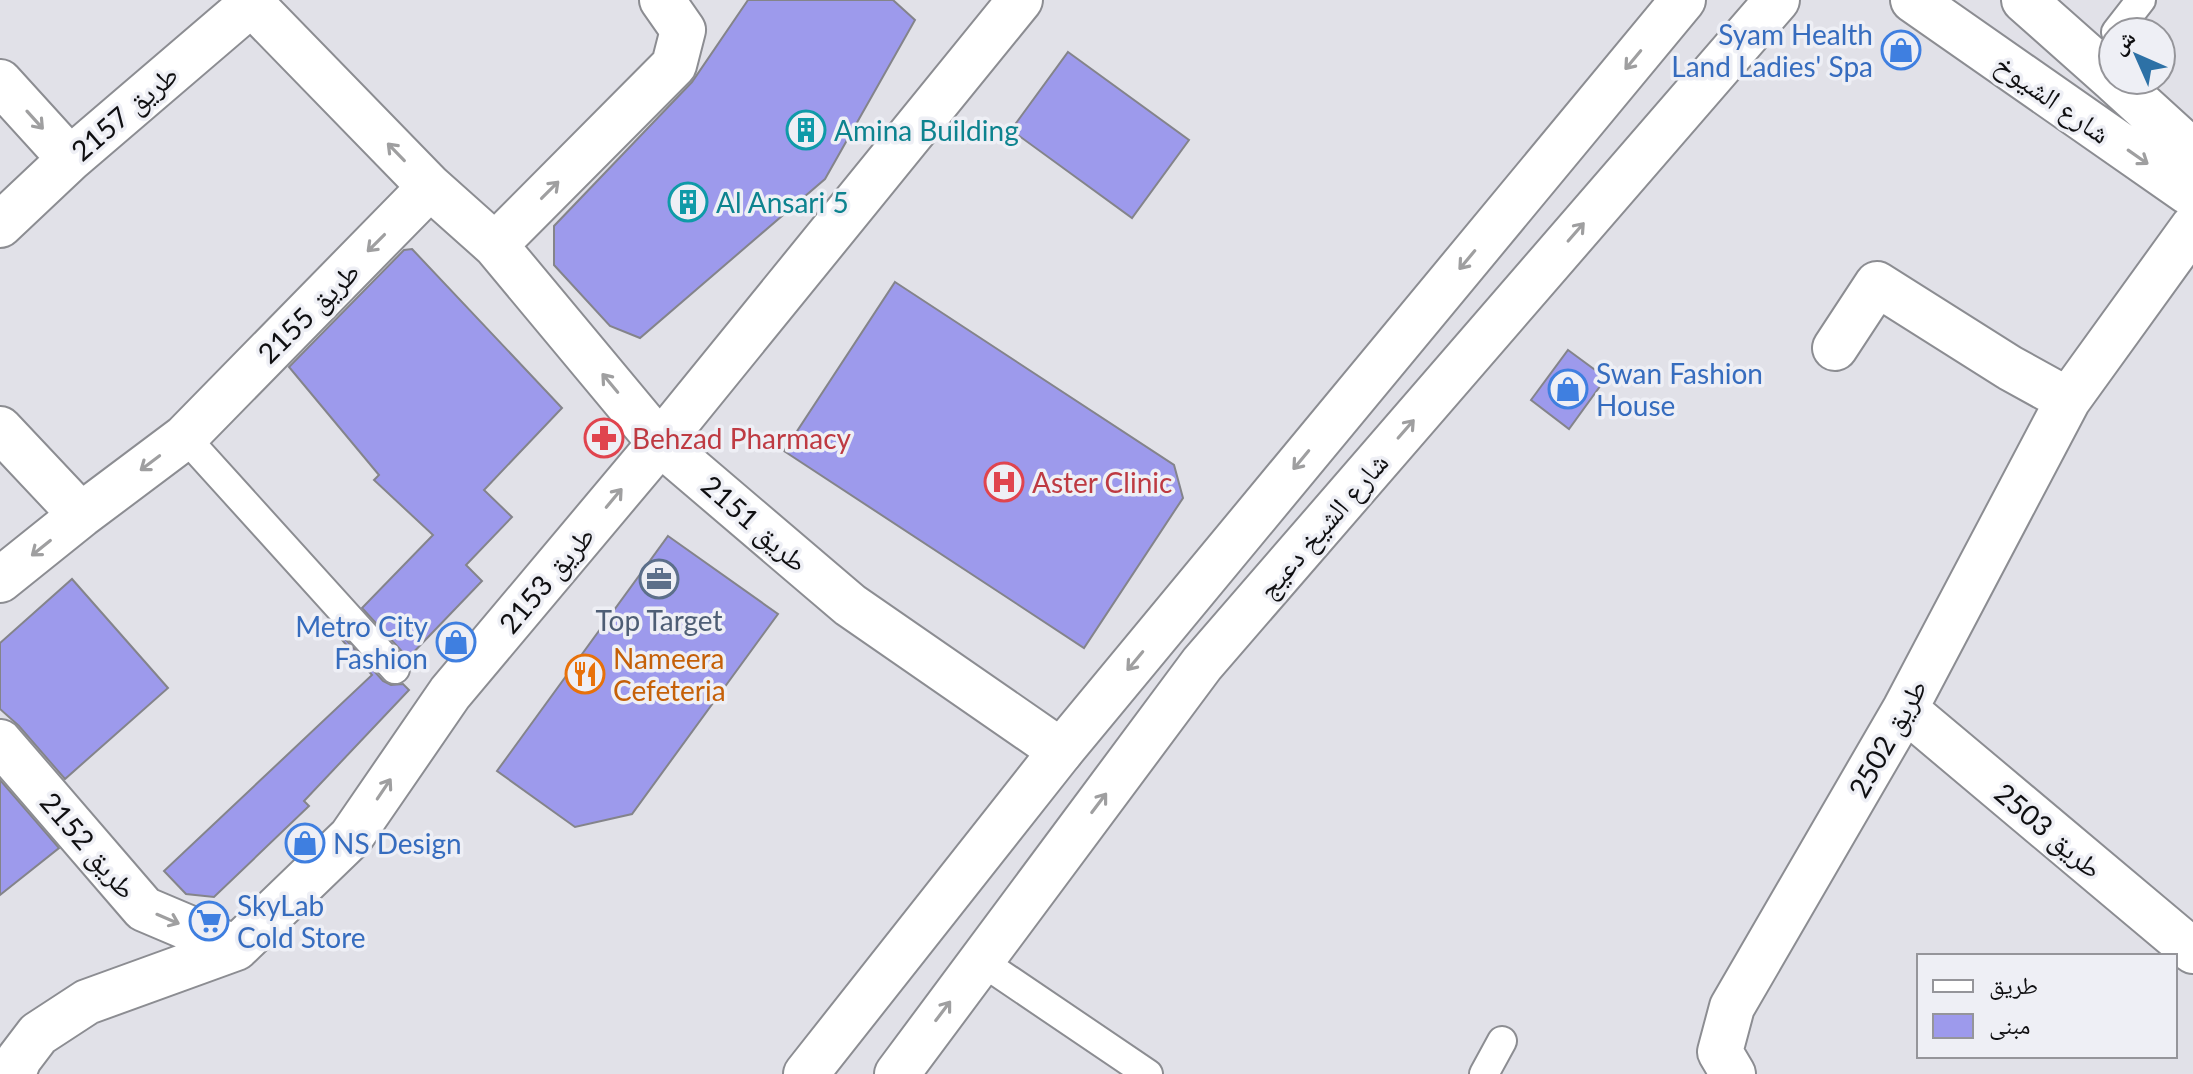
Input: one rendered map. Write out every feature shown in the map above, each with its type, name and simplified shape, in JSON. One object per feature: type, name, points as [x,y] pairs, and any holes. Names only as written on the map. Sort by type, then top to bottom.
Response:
[{"type":"street","points":[[495,245],[674,65],[683,30],[662,0]]},
{"type":"street","name":"طريق 2153","points":[[13,1074],[19,1059],[38,1034],[87,1002],[236,948],[351,837],[450,693],[660,443],[1020,0]]},
{"type":"street","name":"شارع الشيخ دعيج","points":[[806,1074],[1061,751],[1683,0]]},
{"type":"street","name":"شارع الشيخ دعيج","points":[[897,1074],[1202,664],[1777,0]]},
{"type":"street","name":"شارع الشيوخ","points":[[1913,0],[2193,193]]},
{"type":"street","name":"شارع الشيوخ","points":[[2024,0],[2097,49]]},
{"type":"street","name":"طريق 2151","points":[[250,2],[430,187],[495,245],[660,443],[850,605],[1061,751]]},
{"type":"street","name":"طريق 2157","points":[[0,225],[70,159],[250,2]]},
{"type":"street","points":[[0,82],[70,159]]},
{"type":"street","name":"شارع الشيوخ","points":[[2144,96],[2193,152]]},
{"type":"street","name":"طريق 2155","points":[[0,580],[185,437],[430,187]]},
{"type":"street","name":"طريق 2502","points":[[1733,1074],[1720,1052],[1732,1007],[1905,709],[2068,400],[2193,227]]},
{"type":"street","points":[[1835,348],[1877,284],[2010,368],[2068,400]]},
{"type":"street","points":[[0,429],[81,515]]},
{"type":"street","name":"طريق 2503","points":[[1905,709],[2193,951]]},
{"type":"street","name":"طريق 2152","points":[[0,742],[144,909],[236,948]]},
{"type":"lane","points":[[185,437],[395,669]]},
{"type":"lane","points":[[981,961],[1148,1074]]},
{"type":"lane","points":[[1484,1074],[1502,1041]]},
{"type":"building","name":"Al Ansari 5","points":[[748,0],[893,0],[915,20],[825,179],[640,338],[610,326],[554,265],[554,226],[692,82]]},
{"type":"building","points":[[1068,52],[1189,140],[1132,218],[1011,130]]},
{"type":"building","points":[[412,249],[562,408],[484,490],[512,517],[466,565],[482,581],[408,658],[362,608],[433,535],[374,480],[379,475],[289,367],[404,250]]},
{"type":"building","name":"Aster Clinic","points":[[895,282],[1174,465],[1183,498],[1084,648],[784,451]]},
{"type":"building","name":"Swan Fashion House","points":[[1568,350],[1606,378],[1569,429],[1531,400]]},
{"type":"building","points":[[668,536],[778,614],[632,814],[575,827],[497,771]]},
{"type":"building","points":[[72,579],[168,688],[65,779],[0,709],[0,643]]},
{"type":"building","points":[[339,632],[383,681],[391,685],[403,684],[409,690],[304,801],[309,806],[214,897],[186,894],[164,871],[372,675],[337,634]]},
{"type":"building","points":[[0,780],[59,848],[0,895]]},
{"type":"place","name":"Syam Health Land Ladies' Spa","points":[[1901,50]]},
{"type":"place","name":"Amina Building","points":[[806,130]]},
{"type":"place","name":"Al Ansari 5","points":[[688,202]]},
{"type":"place","name":"Swan Fashion House","points":[[1568,389]]},
{"type":"place","name":"Behzad Pharmacy","points":[[604,438]]},
{"type":"place","name":"Aster Clinic","points":[[1004,482]]},
{"type":"place","name":"Top Target","points":[[659,579]]},
{"type":"place","name":"Metro City Fashion","points":[[456,642]]},
{"type":"place","name":"Nameera Cefeteria","points":[[585,674]]},
{"type":"place","name":"NS Design","points":[[305,843]]},
{"type":"place","name":"SkyLab Cold Store","points":[[209,921]]}]
